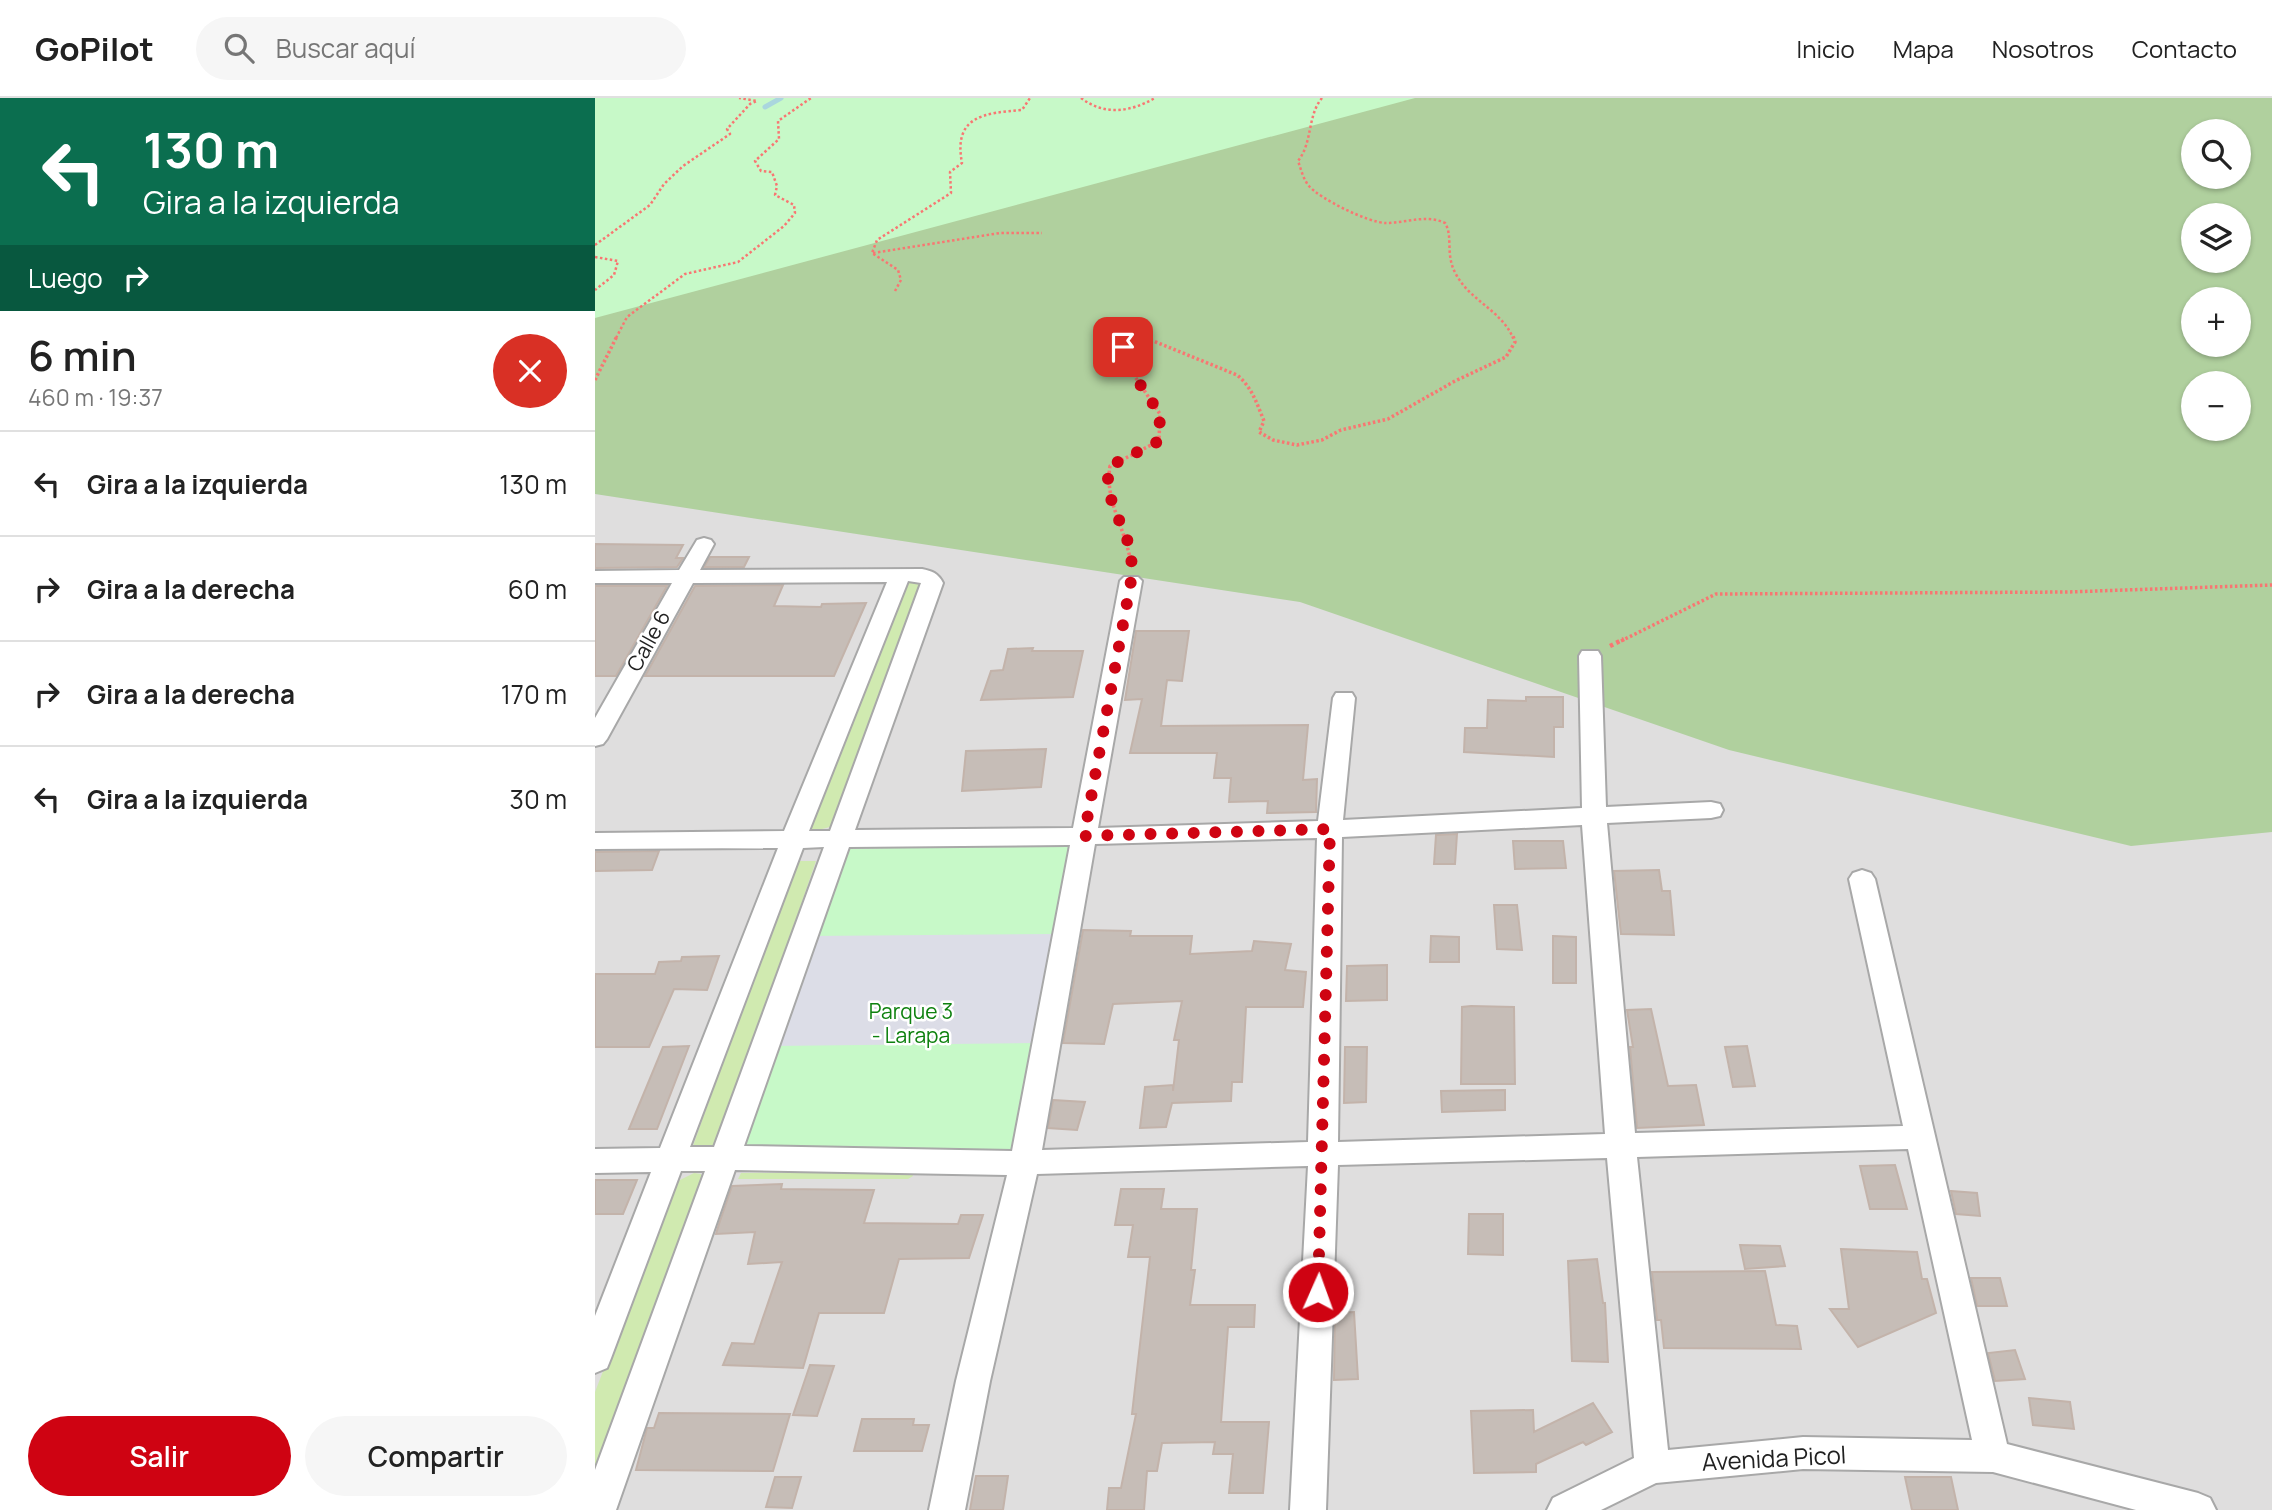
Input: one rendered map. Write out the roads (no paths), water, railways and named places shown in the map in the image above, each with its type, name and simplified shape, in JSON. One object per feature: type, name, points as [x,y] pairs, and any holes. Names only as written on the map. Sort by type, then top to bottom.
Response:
[{"type":"street","name":"Calle 6","points":[[595,739],[704,544]]},
{"type":"street","points":[[595,1358],[793,840],[900,575]]},
{"type":"street","points":[[595,577],[922,575],[930,578],[932,583],[598,1510]]},
{"type":"street","points":[[947,1510],[973,1381],[1025,1161],[1131,581]]},
{"type":"street","points":[[1590,656],[1594,817],[1621,1146],[1653,1467]]},
{"type":"street","points":[[1308,1510],[1323,1156],[1330,829],[1343,698]]},
{"type":"street","points":[[595,841],[1084,836],[1330,829],[1711,810]]},
{"type":"street","points":[[1862,878],[1993,1456]]},
{"type":"street","points":[[595,1161],[1025,1161],[1323,1156],[1920,1137]]},
{"type":"street","name":"Avenida Picol","points":[[1565,1510],[1653,1467],[1803,1453],[1993,1456],[2198,1510]]},
{"type":"waterway","points":[[765,107],[781,98]]},
{"type":"park label","name":"Parque 3 - Larapa","points":[[911,1024]]}]
